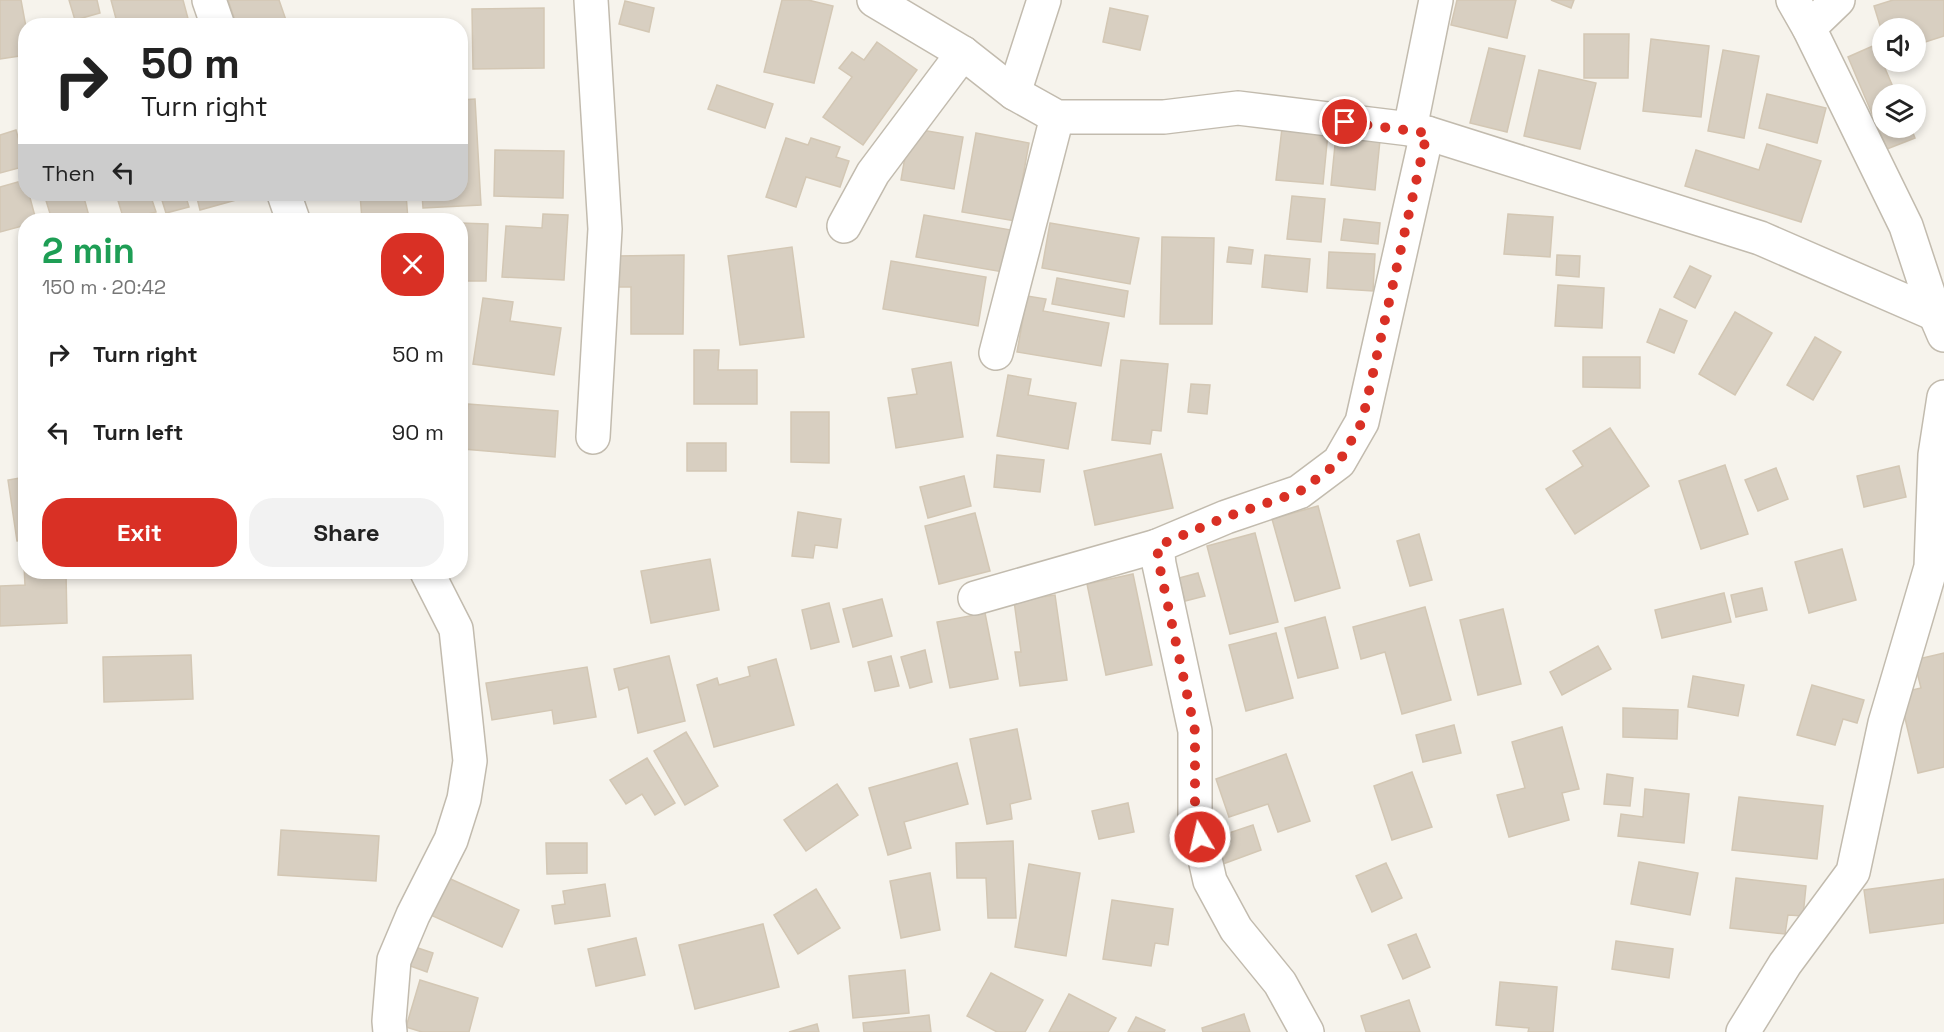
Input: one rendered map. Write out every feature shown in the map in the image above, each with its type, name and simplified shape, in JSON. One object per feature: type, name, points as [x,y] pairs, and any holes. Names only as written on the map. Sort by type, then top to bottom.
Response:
[{"type":"street","points":[[209,0],[215,18]]},
{"type":"street","points":[[591,0],[605,229],[593,437]]},
{"type":"street","points":[[874,0],[963,53],[1014,93],[1057,117],[1164,117],[1238,108],[1418,131],[1760,238],[1939,324]]},
{"type":"street","points":[[1014,93],[1044,0]]},
{"type":"street","points":[[975,598],[1157,546],[1226,517],[1299,492],[1339,462],[1362,422],[1418,131],[1436,0]]},
{"type":"street","points":[[1793,0],[1906,226],[1939,324]]},
{"type":"street","points":[[1809,28],[1838,0]]},
{"type":"street","points":[[844,226],[873,172],[963,53]]},
{"type":"street","points":[[996,353],[1057,117]]},
{"type":"street","points":[[1743,1032],[1785,964],[1853,872],[1885,723],[1931,567],[1935,455],[1944,398]]},
{"type":"street","points":[[1157,546],[1195,731],[1195,815],[1210,881],[1236,929],[1280,983],[1308,1032]]},
{"type":"street","points":[[390,1032],[394,960],[413,915],[452,840],[464,799],[470,760],[456,629],[431,579]]},
{"type":"building","points":[[0,0],[21,0],[24,18],[18,18],[18,56],[0,59]]},
{"type":"building","points":[[69,0],[97,0],[100,13],[74,18]]},
{"type":"building","points":[[111,0],[183,0],[188,18],[116,18]]},
{"type":"building","points":[[228,0],[279,0],[285,18],[234,18]]},
{"type":"building","points":[[782,0],[808,0],[833,6],[814,83],[764,72]]},
{"type":"building","points":[[1457,0],[1516,0],[1507,38],[1451,25]]},
{"type":"building","points":[[1551,0],[1574,0],[1571,8]]},
{"type":"building","points":[[1893,0],[1944,0],[1944,36],[1926,42],[1926,18],[1878,18],[1874,6]]},
{"type":"building","points":[[625,1],[654,8],[649,32],[619,24]]},
{"type":"building","points":[[544,8],[544,68],[473,69],[472,9]]},
{"type":"building","points":[[1110,8],[1148,16],[1140,50],[1103,42]]},
{"type":"building","points":[[1584,34],[1629,34],[1628,78],[1584,78]]},
{"type":"building","points":[[1651,39],[1709,46],[1701,117],[1643,111]]},
{"type":"building","points":[[877,42],[917,70],[863,145],[823,117],[852,77],[839,68],[852,52],[864,60]]},
{"type":"building","points":[[1872,46],[1872,72],[1887,72],[1892,84],[1872,84],[1872,114],[1848,57]]},
{"type":"building","points":[[1489,48],[1525,56],[1507,132],[1470,123]]},
{"type":"building","points":[[1723,50],[1759,56],[1744,138],[1708,131]]},
{"type":"building","points":[[1539,70],[1596,83],[1580,149],[1524,136]]},
{"type":"building","points":[[717,85],[773,104],[765,128],[708,109]]},
{"type":"building","points":[[1767,94],[1826,108],[1817,143],[1759,128]]},
{"type":"building","points":[[468,99],[475,99],[481,205],[423,208],[422,201],[468,201]]},
{"type":"building","points":[[910,128],[963,137],[954,189],[901,180]]},
{"type":"building","points":[[1282,128],[1328,133],[1323,184],[1276,180]]},
{"type":"building","points":[[16,130],[18,168],[0,173],[0,135]]},
{"type":"building","points":[[976,133],[1029,143],[1015,221],[962,212]]},
{"type":"building","points":[[1336,135],[1380,140],[1375,190],[1331,185]]},
{"type":"building","points":[[786,138],[808,145],[811,138],[840,147],[836,157],[849,161],[840,187],[806,177],[796,207],[766,197]]},
{"type":"building","points":[[1882,138],[1915,138],[1887,149]]},
{"type":"building","points":[[1767,144],[1821,161],[1801,222],[1685,186],[1696,150],[1759,170]]},
{"type":"building","points":[[495,150],[564,151],[563,198],[494,196]]},
{"type":"building","points":[[18,182],[18,201],[31,201],[34,213],[18,213],[18,227],[0,232],[0,187]]},
{"type":"building","points":[[1292,196],[1325,199],[1321,242],[1287,239]]},
{"type":"building","points":[[46,201],[85,201],[88,213],[50,213]]},
{"type":"building","points":[[118,201],[152,201],[156,212],[152,213],[122,213]]},
{"type":"building","points":[[162,201],[187,201],[189,207],[166,213]]},
{"type":"building","points":[[198,201],[233,201],[200,210]]},
{"type":"building","points":[[361,201],[407,201],[407,213],[361,213]]},
{"type":"building","points":[[543,214],[568,215],[564,280],[502,277],[506,226],[542,228]]},
{"type":"building","points":[[1508,214],[1553,217],[1550,257],[1504,254]]},
{"type":"building","points":[[924,215],[1011,230],[1003,272],[916,257]]},
{"type":"building","points":[[1344,219],[1380,223],[1378,244],[1341,240]]},
{"type":"building","points":[[468,223],[488,224],[486,281],[468,281]]},
{"type":"building","points":[[1050,223],[1139,238],[1130,284],[1042,268]]},
{"type":"building","points":[[1162,237],[1214,238],[1212,324],[1160,324]]},
{"type":"building","points":[[792,247],[804,337],[740,345],[728,256]]},
{"type":"building","points":[[1229,247],[1253,250],[1251,264],[1227,262]]},
{"type":"building","points":[[1329,252],[1375,254],[1373,291],[1327,288]]},
{"type":"building","points":[[684,255],[683,334],[631,334],[631,287],[615,287],[615,256]]},
{"type":"building","points":[[1265,255],[1310,259],[1307,292],[1262,287]]},
{"type":"building","points":[[1557,255],[1580,256],[1579,277],[1556,275]]},
{"type":"building","points":[[891,261],[986,277],[978,326],[883,309]]},
{"type":"building","points":[[1690,266],[1711,276],[1695,308],[1674,297]]},
{"type":"building","points":[[1057,278],[1128,291],[1124,317],[1052,304]]},
{"type":"building","points":[[1558,285],[1604,288],[1602,328],[1555,326]]},
{"type":"building","points":[[1027,296],[1046,299],[1043,311],[1109,323],[1101,366],[1017,352]]},
{"type":"building","points":[[483,298],[513,302],[510,321],[561,328],[554,375],[473,364]]},
{"type":"building","points":[[1660,309],[1687,321],[1674,353],[1647,342]]},
{"type":"building","points":[[1735,312],[1772,333],[1735,395],[1699,374]]},
{"type":"building","points":[[1815,337],[1841,352],[1813,400],[1787,385]]},
{"type":"building","points":[[694,350],[719,350],[718,370],[757,370],[757,404],[694,404]]},
{"type":"building","points":[[1583,357],[1640,357],[1640,388],[1583,387]]},
{"type":"building","points":[[1121,360],[1168,364],[1161,431],[1152,430],[1150,444],[1112,440]]},
{"type":"building","points":[[951,362],[963,437],[896,448],[888,398],[917,394],[912,369]]},
{"type":"building","points":[[1008,375],[1031,379],[1028,395],[1076,403],[1068,449],[997,436]]},
{"type":"building","points":[[1191,384],[1210,385],[1207,414],[1188,412]]},
{"type":"building","points":[[468,404],[558,411],[555,457],[468,449]]},
{"type":"building","points":[[791,412],[829,412],[829,463],[791,462]]},
{"type":"building","points":[[1610,428],[1649,486],[1575,534],[1546,489],[1583,466],[1573,451]]},
{"type":"building","points":[[687,443],[726,443],[726,471],[687,471]]},
{"type":"building","points":[[1161,454],[1173,508],[1095,525],[1084,471]]},
{"type":"building","points":[[997,455],[1044,460],[1040,492],[994,487]]},
{"type":"building","points":[[1725,465],[1748,534],[1701,549],[1679,481]]},
{"type":"building","points":[[1899,466],[1906,497],[1864,507],[1857,476]]},
{"type":"building","points":[[1776,468],[1788,499],[1758,511],[1745,480]]},
{"type":"building","points":[[964,476],[971,506],[928,518],[920,487]]},
{"type":"building","points":[[18,478],[18,541],[17,541],[8,480]]},
{"type":"building","points":[[1318,506],[1340,588],[1295,601],[1272,519]]},
{"type":"building","points":[[798,512],[841,519],[837,548],[815,545],[813,558],[792,556]]},
{"type":"building","points":[[975,513],[990,571],[939,584],[925,526]]},
{"type":"building","points":[[1255,533],[1278,622],[1230,634],[1207,546]]},
{"type":"building","points":[[1419,534],[1432,580],[1410,586],[1397,541]]},
{"type":"building","points":[[1842,549],[1856,600],[1809,613],[1795,562]]},
{"type":"building","points":[[710,559],[719,610],[651,623],[641,571]]},
{"type":"building","points":[[1198,573],[1205,596],[1185,601],[1179,578]]},
{"type":"building","points":[[1133,574],[1152,665],[1106,675],[1087,584]]},
{"type":"building","points":[[25,579],[66,579],[67,623],[0,626],[0,586],[25,585]]},
{"type":"building","points":[[1762,588],[1767,610],[1736,617],[1731,595]]},
{"type":"building","points":[[1724,593],[1731,622],[1662,638],[1655,610]]},
{"type":"building","points":[[1055,595],[1067,680],[1020,686],[1015,652],[1021,652],[1014,601]]},
{"type":"building","points":[[882,599],[892,636],[853,647],[843,609]]},
{"type":"building","points":[[829,603],[839,642],[811,649],[802,610]]},
{"type":"building","points":[[1425,607],[1451,700],[1402,714],[1385,652],[1361,659],[1353,627]]},
{"type":"building","points":[[1503,609],[1521,684],[1478,695],[1460,620]]},
{"type":"building","points":[[985,613],[998,679],[950,688],[937,622]]},
{"type":"building","points":[[1325,617],[1338,668],[1298,678],[1285,628]]},
{"type":"building","points":[[1276,633],[1293,698],[1246,711],[1229,645]]},
{"type":"building","points":[[1598,646],[1611,669],[1562,695],[1550,672]]},
{"type":"building","points":[[925,650],[932,682],[910,688],[901,657]]},
{"type":"building","points":[[1944,653],[1944,767],[1918,773],[1899,693],[1921,688],[1914,660]]},
{"type":"building","points":[[191,655],[193,699],[104,702],[103,657]]},
{"type":"building","points":[[669,656],[685,721],[638,733],[628,687],[619,690],[614,669]]},
{"type":"building","points":[[891,656],[899,686],[875,691],[868,662]]},
{"type":"building","points":[[776,659],[794,725],[714,747],[697,685],[717,678],[719,685],[750,676],[748,667]]},
{"type":"building","points":[[587,667],[596,717],[554,724],[552,710],[492,720],[486,683]]},
{"type":"building","points":[[1693,676],[1744,685],[1738,716],[1688,707]]},
{"type":"building","points":[[1812,685],[1864,700],[1857,723],[1843,719],[1835,745],[1797,735]]},
{"type":"building","points":[[1623,708],[1678,710],[1677,739],[1623,737]]},
{"type":"building","points":[[1454,725],[1461,753],[1423,762],[1416,735]]},
{"type":"building","points":[[1562,727],[1579,789],[1562,793],[1569,820],[1509,837],[1497,795],[1525,788],[1512,742]]},
{"type":"building","points":[[1017,729],[1031,799],[1010,804],[1012,819],[987,824],[970,739]]},
{"type":"building","points":[[686,732],[718,786],[685,805],[654,751]]},
{"type":"building","points":[[1286,754],[1310,821],[1278,832],[1268,804],[1229,817],[1216,779]]},
{"type":"building","points":[[647,758],[675,803],[655,815],[642,794],[626,804],[610,780]]},
{"type":"building","points":[[957,763],[968,804],[904,822],[911,848],[888,855],[869,788]]},
{"type":"building","points":[[1412,772],[1432,827],[1392,840],[1374,786]]},
{"type":"building","points":[[1607,774],[1633,778],[1630,806],[1604,804]]},
{"type":"building","points":[[837,784],[858,815],[806,851],[784,820]]},
{"type":"building","points":[[1645,789],[1689,794],[1684,843],[1618,836],[1621,814],[1643,817]]},
{"type":"building","points":[[1739,797],[1823,806],[1817,859],[1732,850]]},
{"type":"building","points":[[1128,803],[1134,832],[1099,839],[1092,811]]},
{"type":"building","points":[[1253,825],[1261,850],[1223,864],[1214,838]]},
{"type":"building","points":[[281,830],[379,836],[376,881],[278,875]]},
{"type":"building","points":[[1013,841],[1016,918],[988,918],[986,878],[957,878],[956,843]]},
{"type":"building","points":[[546,843],[587,843],[587,873],[547,874]]},
{"type":"building","points":[[1639,862],[1698,873],[1690,915],[1631,904]]},
{"type":"building","points":[[1386,863],[1402,898],[1372,912],[1356,876]]},
{"type":"building","points":[[1029,864],[1080,873],[1066,956],[1015,947]]},
{"type":"building","points":[[930,873],[940,930],[901,938],[890,881]]},
{"type":"building","points":[[444,876],[519,910],[502,947],[426,913]]},
{"type":"building","points":[[1736,878],[1806,886],[1803,916],[1788,915],[1785,934],[1730,928]]},
{"type":"building","points":[[1944,879],[1944,923],[1870,933],[1864,890]]},
{"type":"building","points":[[605,884],[610,916],[555,924],[552,906],[565,904],[563,891]]},
{"type":"building","points":[[816,889],[840,928],[798,954],[774,915]]},
{"type":"building","points":[[1112,900],[1173,909],[1168,945],[1155,943],[1151,966],[1103,959]]},
{"type":"building","points":[[763,924],[779,987],[695,1009],[679,945]]},
{"type":"building","points":[[1416,934],[1430,967],[1403,979],[1388,945]]},
{"type":"building","points":[[636,938],[645,975],[596,986],[588,949]]},
{"type":"building","points":[[1616,941],[1673,949],[1669,978],[1612,969]]},
{"type":"building","points":[[412,946],[433,953],[427,972],[405,964]]},
{"type":"building","points":[[905,970],[909,1013],[853,1018],[849,976]]},
{"type":"building","points":[[991,973],[1043,1000],[1025,1032],[997,1032],[967,1016]]},
{"type":"building","points":[[420,980],[478,998],[469,1032],[422,1032],[406,1027]]},
{"type":"building","points":[[1500,982],[1557,987],[1553,1032],[1528,1032],[1529,1028],[1496,1025]]},
{"type":"building","points":[[1069,994],[1116,1018],[1108,1032],[1049,1032]]},
{"type":"building","points":[[1409,1000],[1420,1032],[1366,1032],[1361,1016]]},
{"type":"building","points":[[1244,1014],[1250,1032],[1203,1032],[1202,1028]]},
{"type":"building","points":[[929,1015],[931,1032],[864,1032],[863,1023]]},
{"type":"building","points":[[1136,1017],[1165,1030],[1164,1032],[1128,1032]]},
{"type":"building","points":[[817,1024],[819,1032],[789,1032]]},
{"type":"route","points":[[1200,837],[1195,815],[1195,731],[1157,546],[1226,517],[1299,492],[1339,462],[1362,422],[1427,133],[1345,122]]}]
